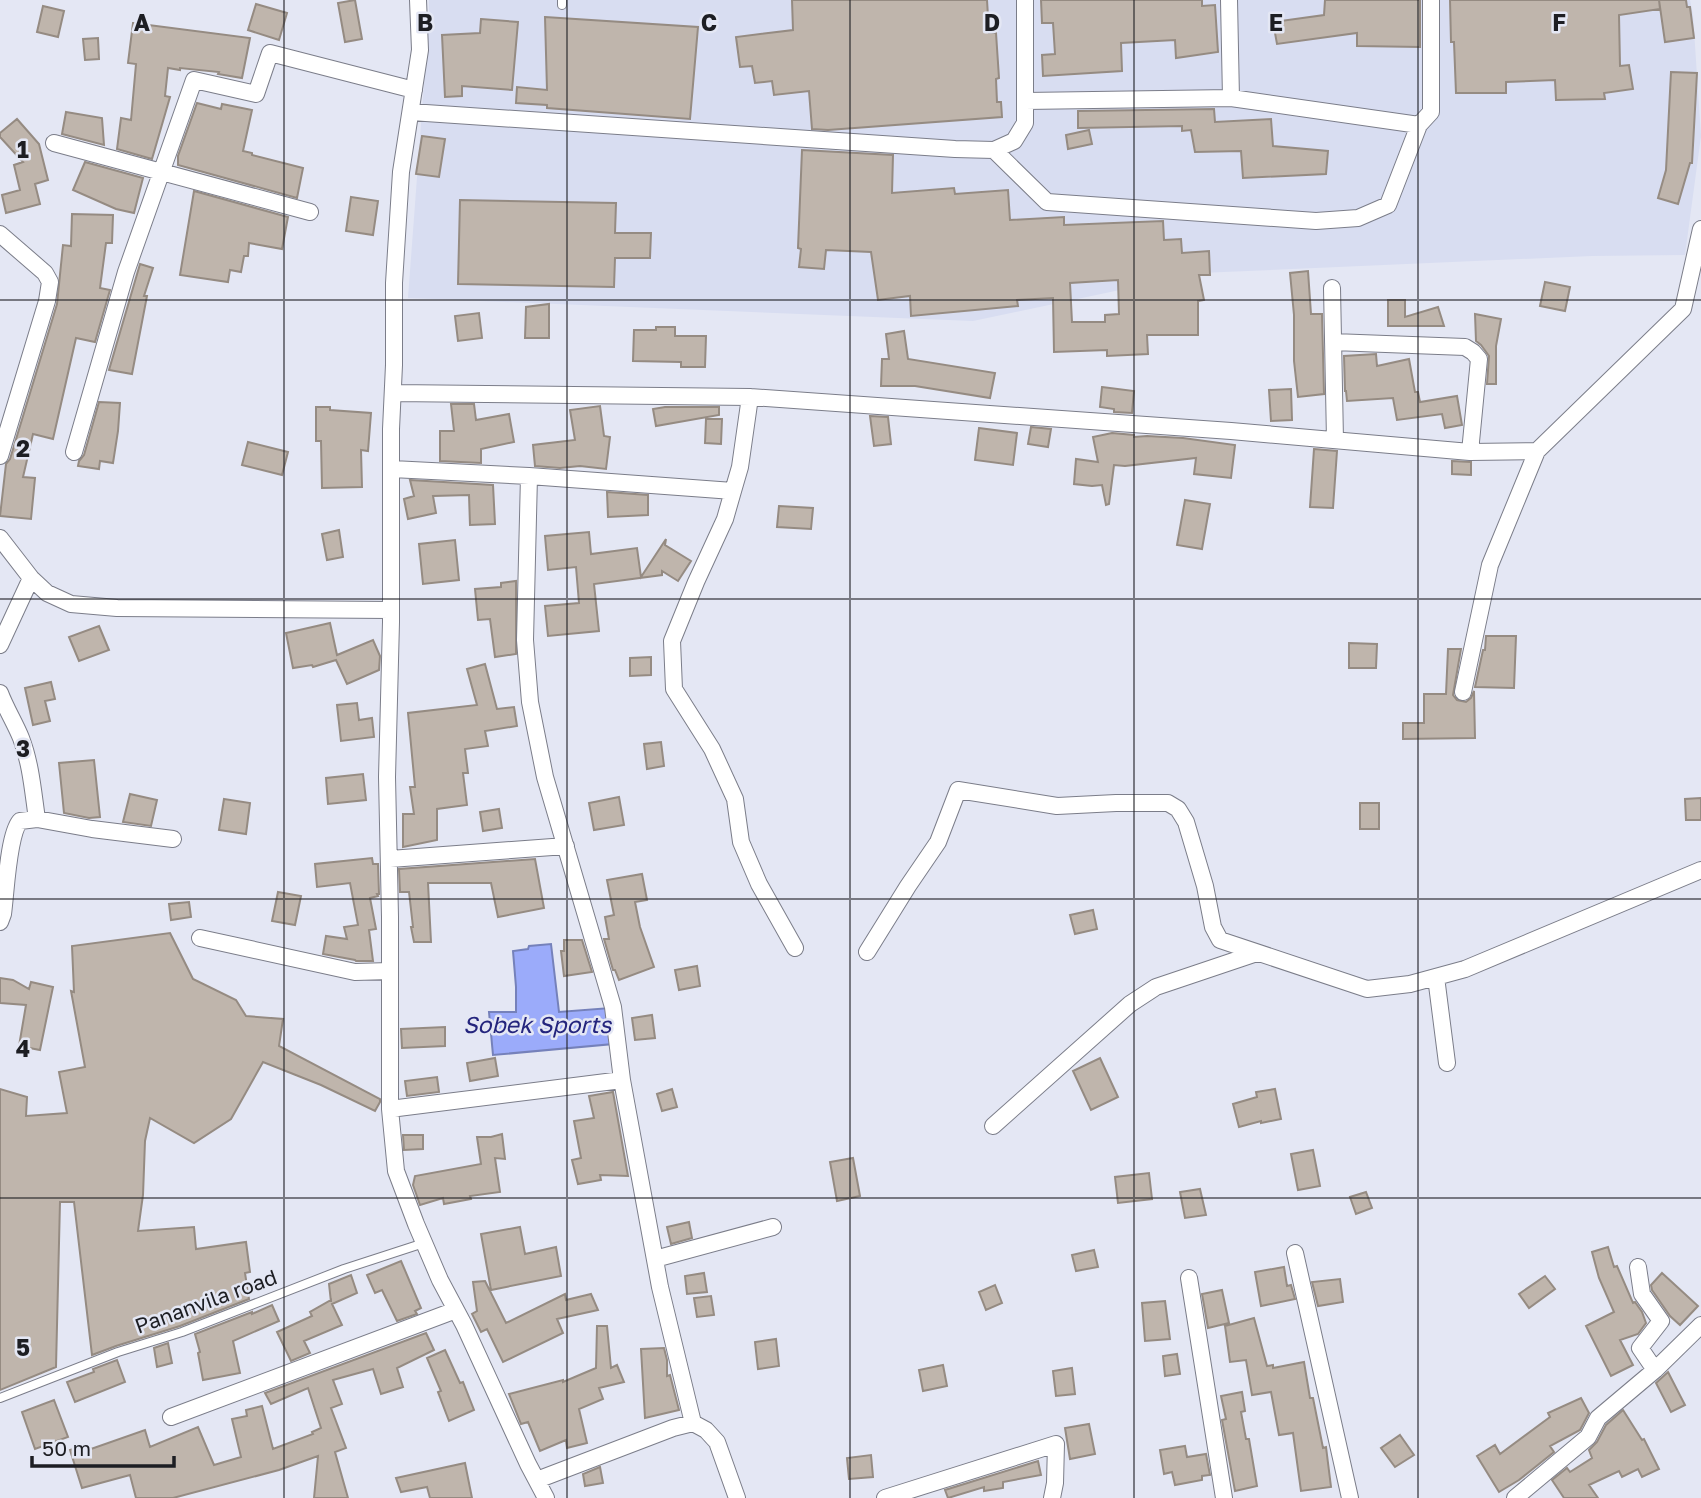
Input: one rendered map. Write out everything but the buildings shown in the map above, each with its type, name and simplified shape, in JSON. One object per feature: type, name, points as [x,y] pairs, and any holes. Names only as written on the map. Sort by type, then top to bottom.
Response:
[{"type":"street","points":[[418,0],[420,50],[401,172],[394,283],[387,778],[390,859],[390,1109],[396,1171],[424,1243],[546,1498]]},
{"type":"street","points":[[411,112],[994,150],[1014,141],[1025,123],[1025,0]]},
{"type":"street","points":[[1229,0],[1231,98]]},
{"type":"street","points":[[994,150],[1047,202],[1316,221],[1358,218],[1388,205],[1419,125],[1431,112],[1431,0]]},
{"type":"street","points":[[74,452],[126,272],[194,80],[256,94],[270,53],[414,90]]},
{"type":"street","points":[[1026,101],[1231,98],[1419,125]]},
{"type":"street","points":[[54,143],[310,212]]},
{"type":"street","points":[[1463,692],[1490,565],[1537,451],[1683,309],[1701,229]]},
{"type":"street","points":[[0,234],[45,272],[50,282],[47,301],[0,456]]},
{"type":"street","points":[[1332,288],[1335,440]]},
{"type":"street","points":[[1333,342],[1465,347],[1473,352],[1479,359],[1470,452]]},
{"type":"street","points":[[393,393],[750,397],[1231,431],[1470,452],[1537,451]]},
{"type":"street","points":[[750,397],[740,467],[733,491],[724,519],[672,641],[674,689],[719,763],[735,799],[741,842],[759,884],[795,948]]},
{"type":"street","points":[[392,469],[733,491]]},
{"type":"street","points":[[529,476],[525,640],[530,702],[545,777],[613,1007],[622,1080],[660,1287],[693,1423]]},
{"type":"street","points":[[0,538],[31,578],[47,593],[71,604],[117,608],[391,610]]},
{"type":"street","points":[[0,645],[31,578]]},
{"type":"street","points":[[0,693],[29,764],[37,819]]},
{"type":"street","points":[[867,952],[938,842],[958,790],[1057,806],[1168,803],[1178,810],[1186,822],[1205,886],[1213,927],[1220,940],[1367,989],[1410,984],[1465,969],[1701,870]]},
{"type":"street","points":[[0,922],[12,840],[20,821],[37,819],[173,839]]},
{"type":"street","points":[[390,859],[566,846]]},
{"type":"street","points":[[200,938],[355,972],[390,971]]},
{"type":"street","points":[[993,1126],[1130,1004],[1156,987],[1256,953]]},
{"type":"street","points":[[1436,977],[1447,1063]]},
{"type":"street","points":[[390,1109],[622,1080]]},
{"type":"street","points":[[655,1259],[773,1227]]},
{"type":"street","points":[[1295,1253],[1350,1498]]},
{"type":"street","points":[[1638,1267],[1642,1294],[1661,1321],[1640,1348],[1655,1370]]},
{"type":"street","points":[[1189,1278],[1224,1498]]},
{"type":"street","points":[[171,1417],[456,1310]]},
{"type":"street","points":[[1515,1498],[1588,1437],[1598,1418],[1655,1370],[1701,1325]]},
{"type":"street","points":[[537,1480],[673,1428],[693,1423],[706,1430],[716,1442],[737,1498]]},
{"type":"street","points":[[885,1498],[1056,1444],[1052,1498]]},
{"type":"lane","name":"Pananvila road","points":[[0,1398],[118,1352],[182,1332],[344,1269],[424,1243]]},
{"type":"shaded area","points":[[429,0],[1690,0],[1701,136],[1685,255],[1592,256],[1200,273],[973,321],[408,298]]},
{"type":"water","name":"Sobek Sports","points":[[551,944],[559,1012],[610,1008],[613,1044],[493,1055],[489,1012],[516,1012],[513,951]]}]
